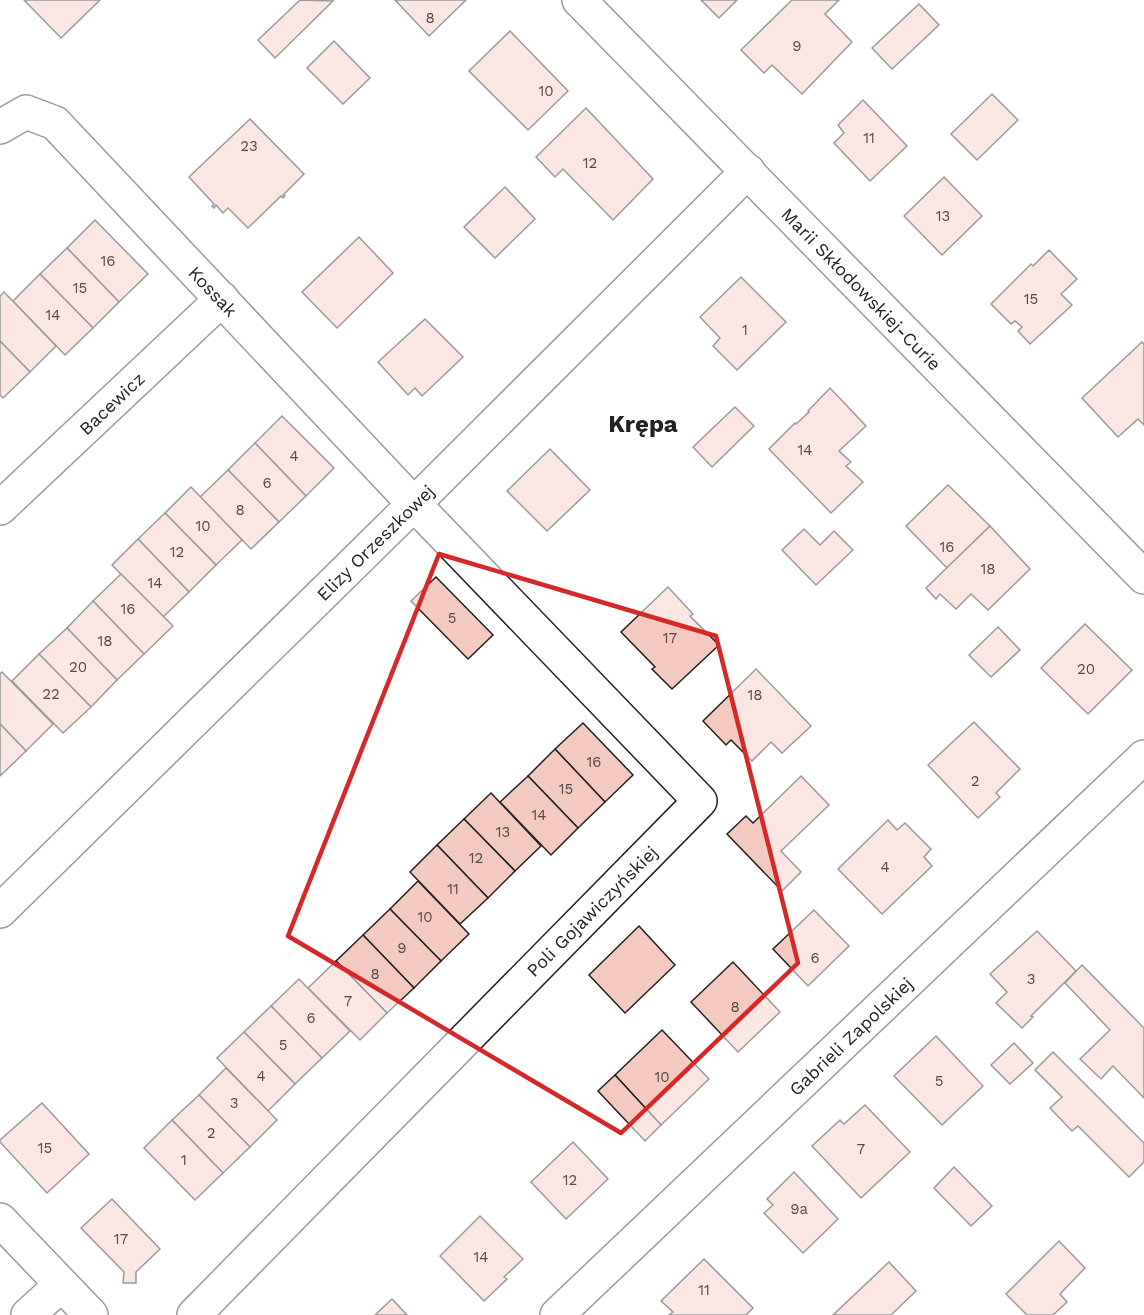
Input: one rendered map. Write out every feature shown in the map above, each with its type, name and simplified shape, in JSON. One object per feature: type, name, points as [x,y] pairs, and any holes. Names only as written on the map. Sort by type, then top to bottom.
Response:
[{"type":"street","name":"Marii Skłodowskiej-Curie","points":[[579,0],[1144,577]]},
{"type":"street","name":"Kossak","points":[[0,127],[26,112],[55,123],[414,504]]},
{"type":"street","name":"Elizy Orzeszkowej","points":[[0,911],[414,504],[748,171]]},
{"type":"street","name":"Bacewicz","points":[[0,508],[222,300]]},
{"type":"street","name":"Poli Gojawiczyńskiej","points":[[194,1315],[700,801],[414,504]]},
{"type":"street","name":"Gabrieli Zapolskiej","points":[[557,1315],[1144,757]]},
{"type":"street","points":[[0,1220],[91,1315]]},
{"type":"street","points":[[28,1315],[61,1286]]},
{"type":"highlighted area","points":[[439,554],[716,636],[798,963],[621,1133],[288,936]]},
{"type":"building","points":[[24,0],[100,0],[61,38]]},
{"type":"building","points":[[300,0],[333,1],[275,58],[258,40]]},
{"type":"building","points":[[395,0],[466,0],[429,36]]},
{"type":"building","points":[[701,0],[737,0],[719,18]]},
{"type":"building","points":[[792,0],[839,0],[825,14],[852,42],[802,94],[772,65],[764,73],[741,50]]},
{"type":"building","points":[[919,4],[939,25],[892,69],[872,48]]},
{"type":"building","points":[[510,31],[568,91],[528,130],[469,71]]},
{"type":"building","points":[[334,41],[370,78],[343,104],[307,68]]},
{"type":"building","points":[[992,94],[1018,120],[977,160],[951,134]]},
{"type":"building","points":[[863,100],[907,146],[870,181],[834,143],[844,133],[838,125]]},
{"type":"building","points":[[586,108],[653,179],[613,220],[563,169],[555,177],[536,157]]},
{"type":"building","points":[[250,119],[304,174],[283,195],[285,196],[283,198],[281,196],[248,228],[228,208],[223,213],[216,205],[214,208],[212,206],[214,204],[189,177]]},
{"type":"building","points":[[944,177],[982,216],[942,255],[904,216]]},
{"type":"building","points":[[505,187],[535,219],[495,258],[464,227]]},
{"type":"building","points":[[95,220],[148,274],[119,302],[67,248]]},
{"type":"building","points":[[359,237],[393,273],[337,328],[302,292]]},
{"type":"building","points":[[67,248],[119,302],[93,328],[40,274]]},
{"type":"building","points":[[1049,250],[1077,279],[1061,294],[1072,305],[1030,344],[1018,331],[1022,327],[1015,321],[1011,324],[991,304],[1031,264],[1033,266]]},
{"type":"building","points":[[40,274],[93,328],[65,355],[13,301]]},
{"type":"building","points":[[741,277],[786,322],[737,370],[713,346],[720,338],[700,317]]},
{"type":"building","points":[[4,292],[56,346],[30,372],[0,341],[0,296]]},
{"type":"building","points":[[425,319],[463,357],[422,396],[415,388],[408,395],[378,362]]},
{"type":"building","points":[[0,341],[30,372],[3,398],[0,395]]},
{"type":"building","points":[[1142,342],[1144,344],[1144,425],[1138,419],[1118,437],[1082,398]]},
{"type":"building","points":[[830,388],[866,426],[839,451],[851,462],[846,466],[863,482],[831,513],[769,449],[809,412]]},
{"type":"building","points":[[735,407],[754,426],[712,467],[693,447]]},
{"type":"building","points":[[282,416],[334,468],[306,496],[255,443]]},
{"type":"building","points":[[255,443],[306,496],[279,522],[228,470]]},
{"type":"building","points":[[550,449],[590,490],[547,531],[507,491]]},
{"type":"building","points":[[228,470],[279,522],[251,549],[200,497]]},
{"type":"building","points":[[948,485],[990,526],[947,568],[906,526]]},
{"type":"building","points":[[191,487],[242,540],[216,565],[165,513]]},
{"type":"building","points":[[165,513],[216,565],[189,592],[138,539]]},
{"type":"building","points":[[990,526],[1030,569],[988,610],[971,594],[956,609],[940,594],[936,599],[926,588]]},
{"type":"building","points":[[804,529],[820,545],[834,531],[853,550],[816,585],[782,550]]},
{"type":"building","points":[[138,539],[189,592],[163,617],[112,565]]},
{"type":"building","points":[[121,574],[173,626],[144,654],[93,601]]},
{"type":"building","points":[[436,577],[493,635],[468,659],[411,601]]},
{"type":"building","points":[[668,587],[693,614],[690,616],[719,645],[672,689],[652,669],[655,667],[621,632]]},
{"type":"building","points":[[93,601],[144,654],[117,680],[67,628]]},
{"type":"building","points":[[1085,624],[1132,670],[1088,714],[1041,668]]},
{"type":"building","points":[[998,627],[1020,650],[991,677],[969,655]]},
{"type":"building","points":[[67,628],[117,680],[91,707],[39,654]]},
{"type":"building","points":[[39,654],[91,707],[63,733],[12,681]]},
{"type":"building","points":[[756,669],[811,726],[782,753],[771,742],[752,761],[731,740],[726,745],[703,721]]},
{"type":"building","points":[[2,672],[53,724],[26,751],[0,724],[0,674]]},
{"type":"building","points":[[974,722],[1020,769],[996,793],[1000,797],[978,818],[928,765]]},
{"type":"building","points":[[583,723],[633,775],[605,802],[555,749]]},
{"type":"building","points":[[0,724],[26,751],[0,776]]},
{"type":"building","points":[[555,749],[605,802],[578,828],[528,776]]},
{"type":"building","points":[[528,776],[578,828],[551,855],[500,802]]},
{"type":"building","points":[[801,776],[829,805],[781,851],[801,872],[782,891],[727,834],[746,816],[753,823]]},
{"type":"building","points":[[491,793],[541,846],[515,871],[464,819]]},
{"type":"building","points":[[464,819],[515,871],[488,898],[437,845]]},
{"type":"building","points":[[888,820],[897,830],[905,823],[931,849],[924,857],[932,866],[882,914],[838,869]]},
{"type":"building","points":[[437,845],[488,898],[460,924],[410,872]]},
{"type":"building","points":[[418,881],[469,934],[441,961],[390,909]]},
{"type":"building","points":[[390,909],[441,961],[414,988],[363,935]]},
{"type":"building","points":[[814,910],[849,946],[808,986],[773,949]]},
{"type":"building","points":[[639,926],[675,965],[625,1013],[589,975]]},
{"type":"building","points":[[1037,931],[1076,971],[1022,1028],[996,1003],[1007,992],[990,974]]},
{"type":"building","points":[[363,935],[414,988],[387,1013],[336,961]]},
{"type":"building","points":[[336,961],[387,1013],[360,1040],[308,988]]},
{"type":"building","points":[[733,962],[780,1012],[738,1052],[691,1002]]},
{"type":"building","points":[[1082,965],[1144,1028],[1144,1098],[1113,1066],[1101,1079],[1080,1059],[1110,1030],[1065,983]]},
{"type":"building","points":[[299,979],[350,1031],[322,1058],[271,1006]]},
{"type":"building","points":[[271,1006],[322,1058],[295,1084],[244,1032]]},
{"type":"building","points":[[662,1030],[709,1079],[661,1125],[615,1075]]},
{"type":"building","points":[[244,1032],[295,1084],[268,1111],[217,1058]]},
{"type":"building","points":[[936,1036],[983,1086],[942,1125],[894,1076]]},
{"type":"building","points":[[1014,1043],[1033,1063],[1010,1084],[991,1065]]},
{"type":"building","points":[[1053,1052],[1144,1143],[1144,1162],[1129,1177],[1078,1126],[1072,1131],[1050,1108],[1062,1097],[1035,1070]]},
{"type":"building","points":[[226,1068],[277,1120],[250,1147],[199,1095]]},
{"type":"building","points":[[615,1075],[661,1125],[645,1141],[598,1091]]},
{"type":"building","points":[[199,1095],[250,1147],[223,1173],[172,1120]]},
{"type":"building","points":[[42,1103],[89,1154],[47,1193],[0,1142]]},
{"type":"building","points":[[865,1105],[910,1152],[861,1198],[812,1146],[840,1120],[844,1124]]},
{"type":"building","points":[[172,1120],[223,1173],[195,1200],[144,1148]]},
{"type":"building","points":[[573,1142],[608,1179],[566,1219],[531,1182]]},
{"type":"building","points":[[954,1167],[992,1206],[971,1226],[934,1188]]},
{"type":"building","points":[[794,1172],[838,1219],[803,1253],[764,1213],[773,1205],[767,1199]]},
{"type":"building","points":[[112,1199],[160,1249],[136,1272],[136,1283],[123,1283],[124,1272],[81,1228]]},
{"type":"building","points":[[480,1216],[523,1259],[504,1277],[507,1279],[484,1301],[440,1256]]},
{"type":"building","points":[[1059,1241],[1085,1268],[1060,1294],[1067,1302],[1053,1315],[1027,1315],[1006,1294]]},
{"type":"building","points":[[704,1259],[753,1308],[746,1315],[669,1315],[673,1312],[661,1301]]},
{"type":"building","points":[[889,1262],[916,1291],[891,1315],[833,1315]]},
{"type":"building","points":[[392,1299],[407,1315],[375,1315]]},
{"type":"district","name":"Krępa","points":[[643,424]]}]
